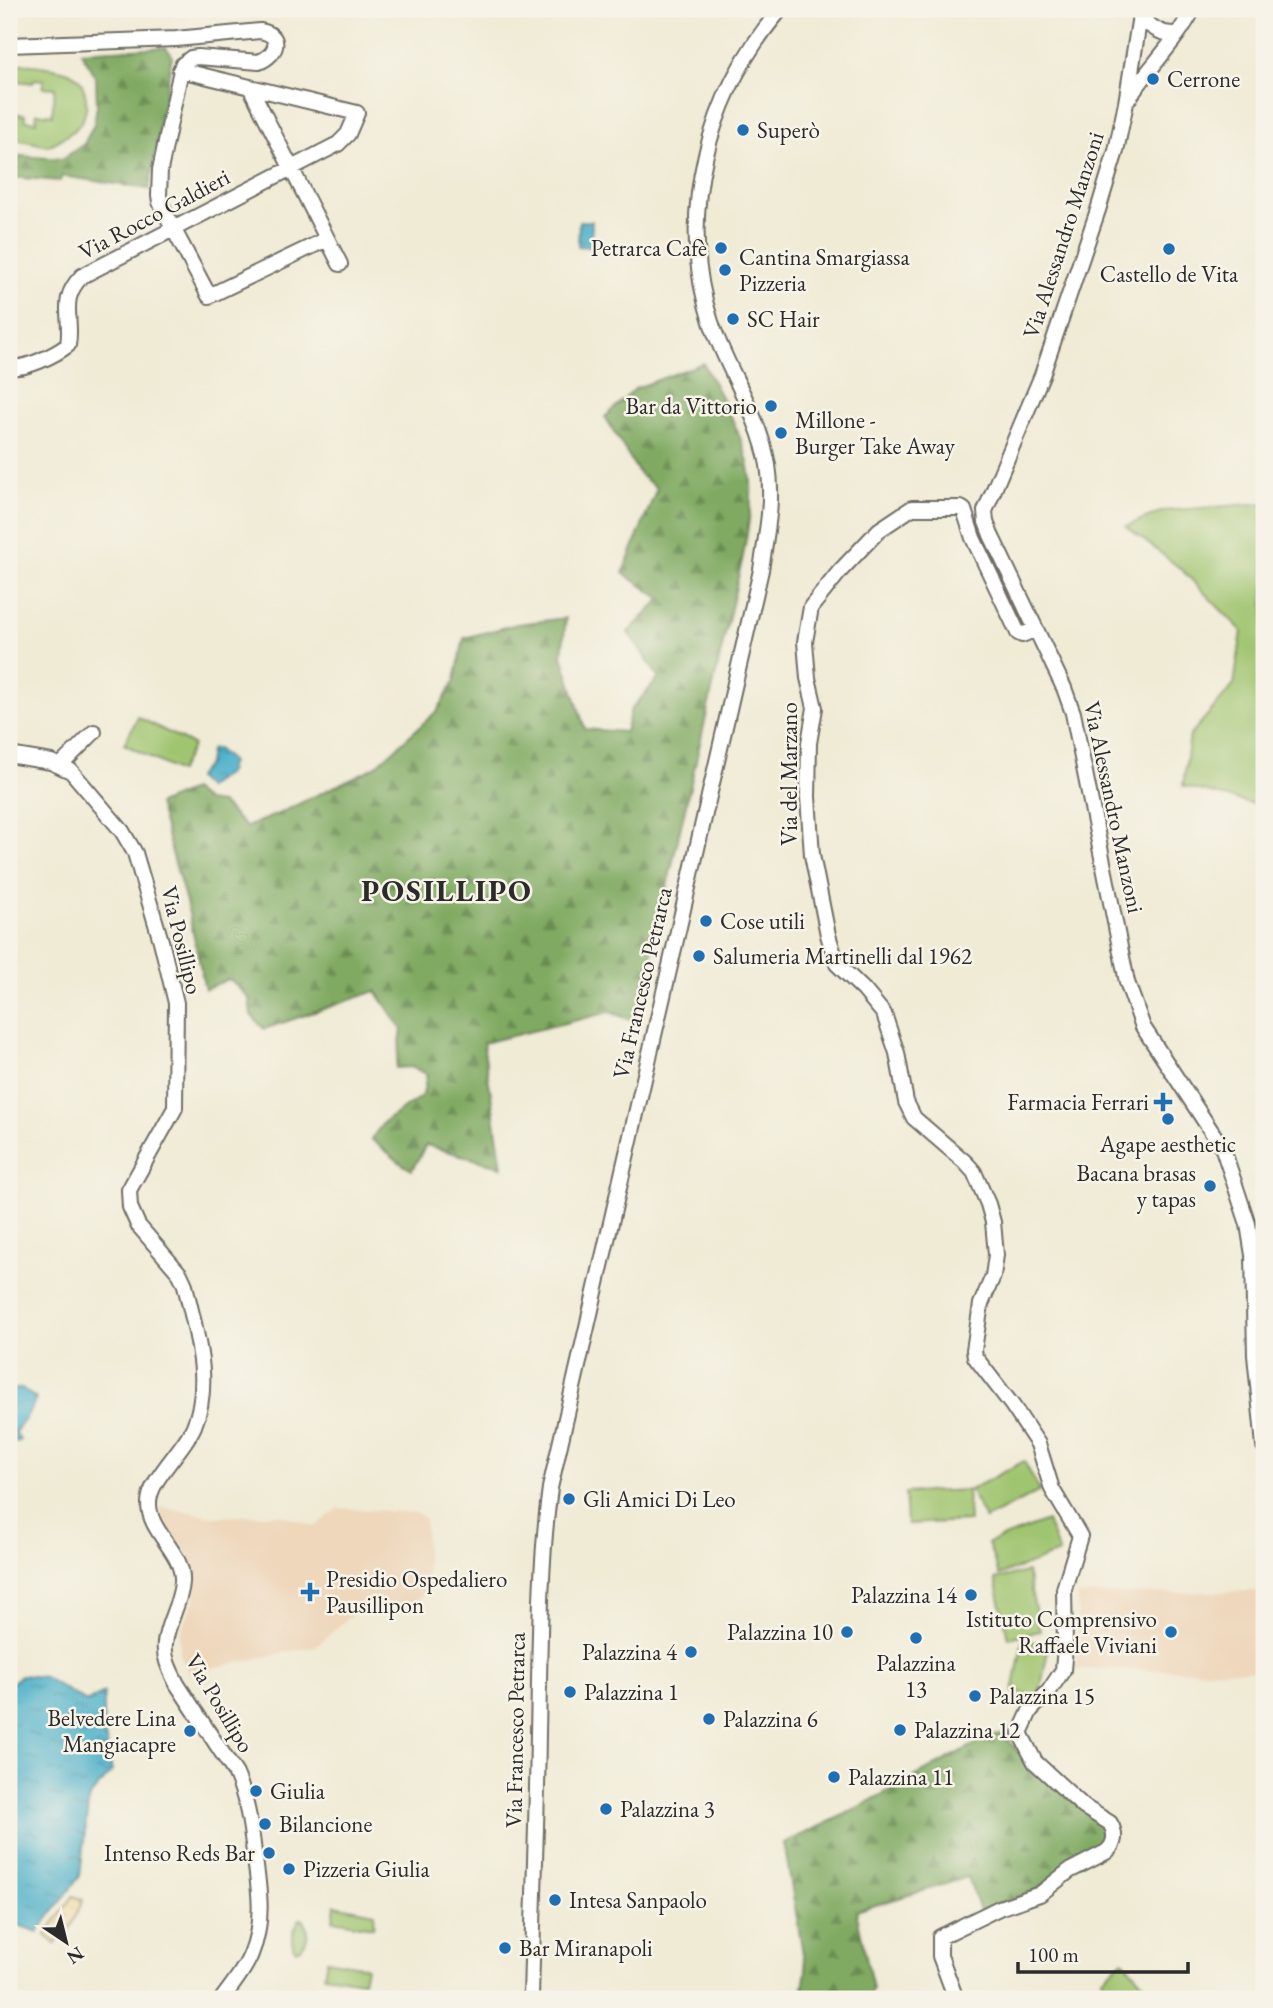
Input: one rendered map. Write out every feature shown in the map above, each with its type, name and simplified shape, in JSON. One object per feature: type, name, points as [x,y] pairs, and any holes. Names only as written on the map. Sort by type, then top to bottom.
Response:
[{"type":"street","name":"Via Francesco Petrarca","points":[[531,1999],[538,1640],[550,1488],[761,570],[771,504],[768,464],[759,432],[711,320],[697,252],[698,197],[708,143],[732,83],[758,36],[782,9]]},
{"type":"street","name":"Via Alessandro Manzoni","points":[[1126,103],[1186,23],[1193,9]]},
{"type":"street","name":"Via Alessandro Manzoni","points":[[1140,12],[1126,103],[1105,187],[1042,375],[985,511],[991,535],[1064,688],[1073,713],[1127,982],[1143,1027],[1223,1149],[1248,1224],[1253,1255],[1255,1355],[1264,1446]]},
{"type":"street","points":[[1140,12],[1153,28],[1177,34]]},
{"type":"street","points":[[9,44],[176,39],[268,32],[275,43],[272,55],[259,62],[198,57],[187,60],[180,70],[160,170],[160,202],[209,296],[327,239]]},
{"type":"street","points":[[180,70],[250,87],[340,264]]},
{"type":"street","name":"Via Rocco Galdieri","points":[[9,367],[19,369],[66,347],[69,343],[68,299],[75,283],[90,270],[343,140],[357,113],[250,87]]},
{"type":"street","name":"Via del Marzano","points":[[956,1999],[940,1956],[940,1937],[999,1908],[1040,1894],[1069,1871],[1110,1849],[1115,1837],[1110,1823],[1084,1807],[1035,1762],[1020,1733],[1030,1711],[1049,1691],[1063,1670],[1064,1589],[1080,1536],[1052,1489],[1038,1444],[975,1357],[978,1316],[993,1276],[996,1255],[993,1222],[982,1188],[965,1162],[914,1118],[906,1102],[897,1054],[884,1014],[837,964],[828,935],[812,855],[808,770],[815,708],[808,678],[805,642],[811,607],[839,571],[879,530],[912,508],[964,510],[973,538],[1018,633],[1022,635],[1036,629]]},
{"type":"street","points":[[60,766],[94,732]]},
{"type":"street","name":"Via Posillipo","points":[[9,755],[51,762],[71,771],[130,843],[139,865],[176,1003],[175,1108],[132,1184],[128,1199],[138,1226],[180,1274],[185,1284],[201,1353],[202,1380],[194,1426],[158,1479],[150,1495],[149,1505],[150,1515],[174,1553],[183,1580],[165,1643],[169,1669],[233,1767],[242,1788],[250,1821],[261,1898],[260,1921],[251,1956],[222,1999]]},
{"type":"shaded area","name":"Presidio Ospedaliero Pausillipon","points":[[160,1507],[218,1517],[281,1514],[315,1527],[338,1508],[418,1513],[425,1519],[427,1589],[417,1602],[356,1611],[316,1646],[189,1673],[180,1654],[180,1633],[196,1596],[190,1558],[161,1515]]},
{"type":"shaded area","name":"Istituto Comprensivo Raffaele Viviani","points":[[1264,1591],[1264,1671],[1076,1669],[1078,1595]]},
{"type":"green space","points":[[166,47],[172,56],[149,189],[62,176],[60,181],[9,177],[9,155],[62,159],[84,144],[94,124],[97,106],[96,78],[81,52]]},
{"type":"green space","points":[[9,62],[56,68],[77,78],[84,89],[86,112],[83,120],[72,132],[48,146],[11,138],[9,113],[25,115],[25,120],[36,122],[37,113],[52,115],[55,88],[43,87],[44,80],[34,79],[33,83],[9,80]]},
{"type":"green space","points":[[703,363],[746,454],[751,485],[750,512],[743,556],[636,1022],[610,1012],[483,1043],[502,1167],[426,1145],[412,1170],[371,1139],[384,1122],[423,1095],[427,1074],[411,1067],[396,1068],[402,1030],[376,991],[264,1029],[251,1015],[249,998],[229,979],[205,989],[188,909],[158,804],[192,790],[206,801],[221,803],[246,827],[375,767],[438,710],[455,680],[464,638],[517,624],[566,618],[562,655],[585,729],[625,732],[631,709],[659,678],[628,632],[661,599],[623,573],[657,488],[640,475],[605,417],[636,388]]},
{"type":"green space","points":[[1264,503],[1264,804],[1257,805],[1183,786],[1190,735],[1234,685],[1242,631],[1181,569],[1126,526],[1163,511]]},
{"type":"green space","points":[[138,717],[193,745],[179,772],[124,744]]},
{"type":"green space","points":[[1024,1461],[1040,1491],[985,1519],[970,1490]]},
{"type":"green space","points":[[967,1490],[969,1521],[907,1524],[905,1493]]},
{"type":"green space","points":[[1047,1521],[1059,1553],[999,1575],[988,1543]]},
{"type":"green space","points":[[1027,1572],[1040,1631],[1008,1638],[995,1579]]},
{"type":"green space","points":[[1023,1640],[1049,1645],[1039,1697],[1013,1692]]},
{"type":"green space","points":[[1003,1734],[1032,1767],[1105,1827],[1108,1836],[1104,1847],[1036,1890],[980,1911],[968,1877],[856,1911],[873,1989],[869,1999],[801,1999],[806,1971],[784,1843],[846,1814],[992,1735]]},
{"type":"green space","points":[[335,1905],[375,1913],[373,1927],[333,1920]]},
{"type":"green space","points":[[302,1918],[308,1931],[306,1941],[296,1950],[293,1947],[293,1933]]},
{"type":"green space","points":[[327,1960],[366,1967],[363,1981],[324,1975]]},
{"type":"green space","points":[[1123,1960],[1158,1999],[1118,1999],[1101,1979]]},
{"type":"sand","points":[[73,1896],[83,1900],[70,1928],[55,1944],[46,1935]]},
{"type":"water","points":[[579,221],[592,221],[591,247],[578,246]]},
{"type":"water","points":[[217,749],[230,760],[230,771],[207,788],[196,778],[208,764],[210,750]]},
{"type":"water","points":[[22,1388],[36,1399],[15,1432],[20,1440],[17,1442],[9,1438],[9,1390]]},
{"type":"water","points":[[21,1675],[44,1677],[87,1702],[104,1693],[104,1731],[112,1772],[89,1797],[80,1876],[38,1932],[9,1922],[9,1685]]},
{"type":"place","name":"Cerrone","points":[[1153,79]]},
{"type":"place","name":"Superò","points":[[743,130]]},
{"type":"place","name":"Petrarca Cafè","points":[[721,248]]},
{"type":"place","name":"Castello de Vita","points":[[1169,249]]},
{"type":"place","name":"Cantina Smargiassa Pizzeria","points":[[725,270]]},
{"type":"place","name":"SC Hair","points":[[733,319]]},
{"type":"place","name":"Bar da Vittorio","points":[[771,406]]},
{"type":"place","name":"Millone - Burger Take Away","points":[[781,433]]},
{"type":"place","name":"Cose utili","points":[[706,921]]},
{"type":"place","name":"Salumeria Martinelli dal 1962","points":[[699,956]]},
{"type":"place","name":"Farmacia Ferrari","points":[[1163,1102]]},
{"type":"place","name":"Agape aesthetic","points":[[1168,1119]]},
{"type":"place","name":"Bacana brasas y tapas","points":[[1210,1186]]},
{"type":"place","name":"Gli Amici Di Leo","points":[[569,1499]]},
{"type":"place","name":"Presidio Ospedaliero Pausillipon","points":[[310,1592]]},
{"type":"place","name":"Palazzina 14","points":[[971,1595]]},
{"type":"place","name":"Palazzina 10","points":[[847,1632]]},
{"type":"place","name":"Istituto Comprensivo Raffaele Viviani","points":[[1171,1632]]},
{"type":"place","name":"Palazzina 13","points":[[916,1638]]},
{"type":"place","name":"Palazzina 4","points":[[691,1652]]},
{"type":"place","name":"Palazzina 1","points":[[570,1692]]},
{"type":"place","name":"Palazzina 15","points":[[975,1696]]},
{"type":"place","name":"Palazzina 6","points":[[709,1719]]},
{"type":"place","name":"Palazzina 12","points":[[900,1730]]},
{"type":"place","name":"Belvedere Lina Mangiacapre","points":[[190,1731]]},
{"type":"place","name":"Palazzina 11","points":[[834,1777]]},
{"type":"place","name":"Giulia","points":[[256,1791]]},
{"type":"place","name":"Palazzina 3","points":[[606,1809]]},
{"type":"place","name":"Bilancione","points":[[265,1824]]},
{"type":"place","name":"Intenso Reds Bar","points":[[269,1853]]},
{"type":"place","name":"Pizzeria Giulia","points":[[289,1869]]},
{"type":"place","name":"Intesa Sanpaolo","points":[[555,1900]]},
{"type":"place","name":"Bar Miranapoli","points":[[505,1948]]},
{"type":"district","name":"POSILLIPO","points":[[447,891]]}]
